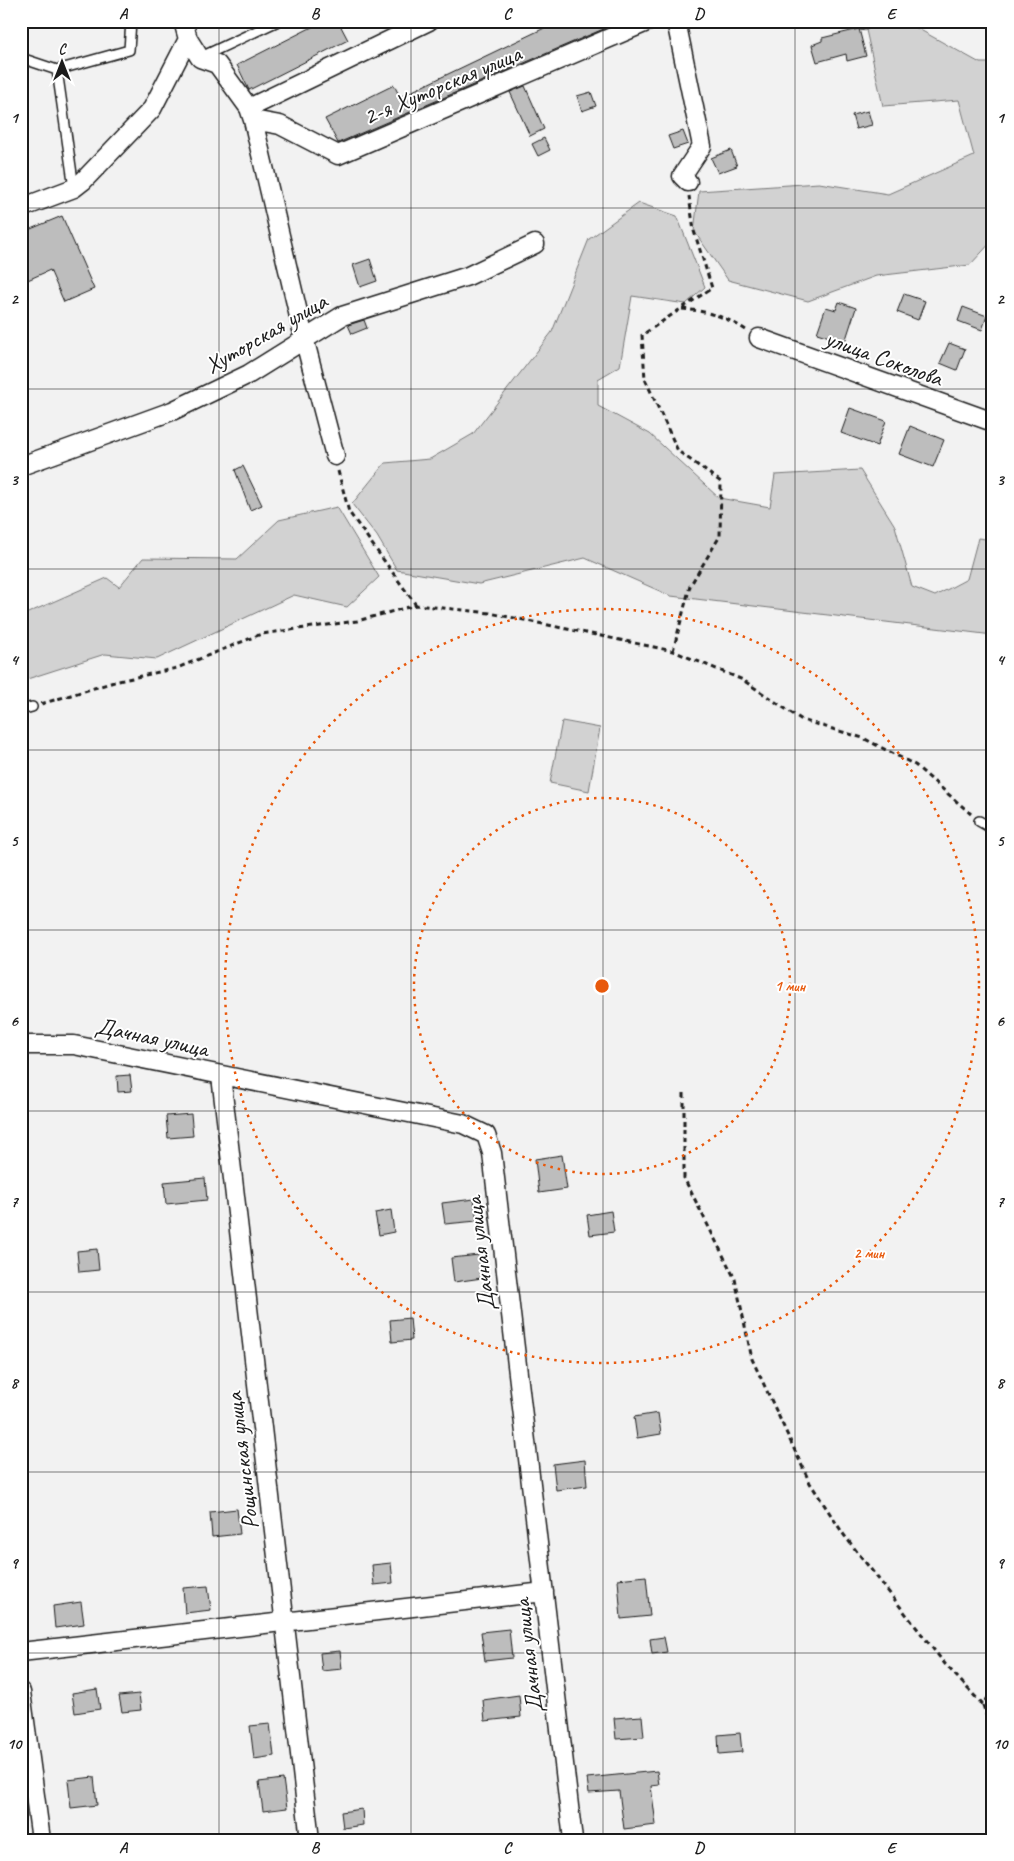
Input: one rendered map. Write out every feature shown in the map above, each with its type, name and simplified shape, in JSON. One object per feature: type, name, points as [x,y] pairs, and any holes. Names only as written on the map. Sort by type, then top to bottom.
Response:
[{"type":"street","points":[[183,21],[188,39],[200,58],[216,64],[251,114],[334,456]]},
{"type":"street","points":[[251,114],[429,21]]},
{"type":"street","name":"2-я Хуторская улица","points":[[251,114],[280,125],[338,155],[649,21]]},
{"type":"street","points":[[676,21],[702,146],[682,176],[688,182]]},
{"type":"street","points":[[21,208],[74,188],[152,109],[188,39]]},
{"type":"street","name":"Хуторская улица","points":[[21,466],[172,411],[249,374],[342,316],[468,276],[535,244]]},
{"type":"street","name":"улица Соколова","points":[[759,338],[993,422]]},
{"type":"street","name":"Дачная улица","points":[[21,1045],[74,1045],[463,1124],[486,1135],[492,1153],[573,1840]]},
{"type":"street","name":"Рощинская улица","points":[[221,1076],[310,1840]]},
{"type":"street","points":[[21,1652],[544,1592]]},
{"type":"street","points":[[21,1692],[41,1840]]},
{"type":"lane","points":[[21,58],[57,70],[129,50],[131,21]]},
{"type":"lane","points":[[200,58],[278,21]]},
{"type":"lane","points":[[57,70],[74,188]]},
{"type":"lane","points":[[21,710],[32,707]]},
{"type":"lane","points":[[979,821],[993,829]]},
{"type":"path","points":[[673,651],[690,586],[720,536],[721,518],[721,482],[678,451],[645,379],[642,335],[712,288],[694,231],[688,182]]},
{"type":"path","points":[[682,309],[708,311],[731,320],[759,338]]},
{"type":"path","points":[[334,456],[349,512],[416,605]]},
{"type":"path","points":[[32,707],[114,682],[177,668],[261,634],[357,621],[416,605],[490,613],[673,651],[742,680],[802,720],[863,738],[916,765],[979,821]]},
{"type":"path","points":[[684,1093],[684,1178],[735,1279],[752,1359],[810,1483],[844,1535],[945,1664],[983,1705],[993,1736]]},
{"type":"path","points":[[983,1705],[993,1690]]},
{"type":"shaded area","points":[[885,21],[904,21],[980,63],[993,63],[993,240],[970,265],[876,276],[808,301],[728,280],[694,231],[699,191],[819,183],[888,194],[974,156],[959,100],[883,106],[866,30]]},
{"type":"shaded area","points":[[639,203],[677,216],[705,287],[686,304],[632,296],[620,366],[598,379],[598,406],[650,434],[719,498],[770,507],[775,475],[860,470],[895,526],[912,587],[935,596],[967,579],[978,538],[993,540],[993,635],[671,596],[585,558],[479,584],[397,570],[377,536],[352,504],[385,463],[430,459],[473,434],[552,332],[589,239]]},
{"type":"shaded area","points":[[337,507],[379,577],[347,607],[294,595],[157,659],[105,654],[21,681],[21,616],[107,578],[119,587],[143,558],[237,559],[279,520]]},
{"type":"shaded area","points":[[562,721],[600,728],[589,791],[550,783]]},
{"type":"building","points":[[324,21],[338,21],[348,40],[249,90],[237,65]]},
{"type":"building","points":[[559,21],[622,21],[338,143],[325,119],[394,85],[400,97]]},
{"type":"building","points":[[859,29],[866,56],[847,61],[846,54],[817,62],[812,45],[822,41],[822,38]]},
{"type":"building","points":[[525,86],[544,129],[530,136],[510,92]]},
{"type":"building","points":[[591,92],[596,106],[582,111],[577,96]]},
{"type":"building","points":[[868,111],[872,125],[856,129],[852,115]]},
{"type":"building","points":[[683,131],[688,144],[673,149],[668,136]]},
{"type":"building","points":[[544,138],[550,150],[538,156],[532,144]]},
{"type":"building","points":[[731,150],[737,166],[718,173],[711,158]]},
{"type":"building","points":[[62,216],[94,289],[64,302],[50,270],[21,283],[21,233]]},
{"type":"building","points":[[370,259],[377,281],[360,287],[353,265]]},
{"type":"building","points":[[904,294],[925,301],[918,320],[897,312]]},
{"type":"building","points":[[839,302],[856,308],[845,342],[817,333],[826,307],[836,310]]},
{"type":"building","points":[[963,307],[987,316],[982,330],[958,321]]},
{"type":"building","points":[[364,320],[367,328],[352,334],[348,325]]},
{"type":"building","points":[[949,343],[965,349],[957,370],[940,363]]},
{"type":"building","points":[[850,408],[886,421],[877,446],[841,433]]},
{"type":"building","points":[[910,426],[944,440],[933,467],[899,454]]},
{"type":"building","points":[[243,466],[262,505],[250,510],[235,470]]},
{"type":"building","points":[[130,1075],[132,1091],[118,1092],[117,1076]]},
{"type":"building","points":[[191,1114],[193,1136],[168,1138],[166,1116]]},
{"type":"building","points":[[562,1155],[567,1189],[539,1193],[535,1159]]},
{"type":"building","points":[[205,1178],[207,1200],[166,1204],[164,1182]]},
{"type":"building","points":[[474,1199],[477,1221],[445,1224],[442,1203]]},
{"type":"building","points":[[391,1210],[394,1232],[379,1235],[375,1213]]},
{"type":"building","points":[[611,1211],[614,1232],[590,1235],[587,1215]]},
{"type":"building","points":[[97,1249],[99,1270],[79,1272],[77,1251]]},
{"type":"building","points":[[479,1255],[482,1278],[454,1282],[451,1258]]},
{"type":"building","points":[[410,1318],[412,1340],[392,1342],[390,1320]]},
{"type":"building","points":[[658,1413],[661,1434],[637,1438],[634,1417]]},
{"type":"building","points":[[585,1460],[587,1486],[556,1490],[553,1464]]},
{"type":"building","points":[[237,1509],[240,1534],[212,1537],[210,1512]]},
{"type":"building","points":[[391,1563],[393,1583],[374,1585],[372,1565]]},
{"type":"building","points":[[646,1576],[650,1616],[621,1619],[618,1579]]},
{"type":"building","points":[[208,1586],[211,1610],[185,1613],[183,1588]]},
{"type":"building","points":[[81,1602],[84,1624],[55,1628],[53,1606]]},
{"type":"building","points":[[509,1629],[512,1658],[485,1661],[481,1632]]},
{"type":"building","points":[[664,1637],[667,1652],[652,1654],[650,1639]]},
{"type":"building","points":[[340,1651],[342,1669],[322,1671],[320,1653]]},
{"type":"building","points":[[97,1689],[100,1709],[75,1713],[72,1693]]},
{"type":"building","points":[[139,1694],[141,1710],[122,1712],[119,1696]]},
{"type":"building","points":[[519,1695],[521,1717],[485,1721],[483,1700]]},
{"type":"building","points":[[642,1716],[644,1737],[616,1739],[614,1718]]},
{"type":"building","points":[[270,1724],[274,1756],[254,1759],[250,1726]]},
{"type":"building","points":[[740,1733],[742,1752],[719,1754],[718,1735]]},
{"type":"building","points":[[657,1771],[659,1785],[651,1786],[656,1825],[624,1829],[619,1791],[589,1793],[587,1778]]},
{"type":"building","points":[[94,1777],[97,1805],[71,1808],[68,1780]]},
{"type":"building","points":[[283,1779],[287,1808],[263,1811],[259,1782]]},
{"type":"building","points":[[362,1809],[363,1825],[343,1828],[341,1812]]}]
